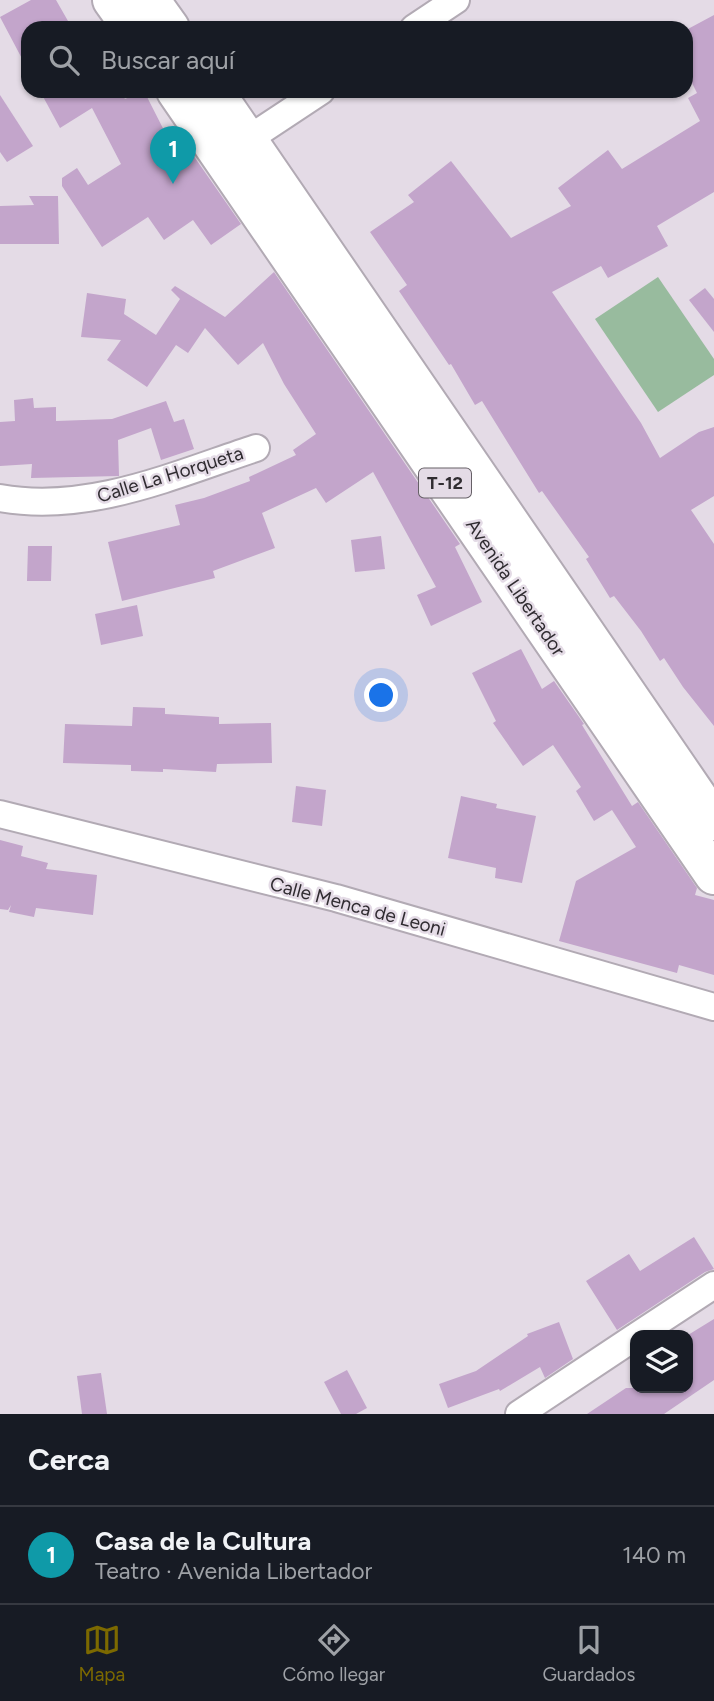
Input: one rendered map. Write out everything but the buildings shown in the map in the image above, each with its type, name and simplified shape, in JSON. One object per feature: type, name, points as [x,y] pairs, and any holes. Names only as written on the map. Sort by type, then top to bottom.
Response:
[{"type":"highway","points":[[113,0],[127,21]]},
{"type":"highway","points":[[150,0],[165,21]]},
{"type":"highway","name":"Avenida Libertador","points":[[181,98],[714,875]]},
{"type":"highway","name":"Avenida Libertador","points":[[219,98],[714,821]]},
{"type":"street","points":[[424,21],[456,0]]},
{"type":"street","points":[[247,140],[310,98]]},
{"type":"street","name":"Calle La Horqueta","points":[[0,498],[18,501],[62,501],[98,498],[256,448]]},
{"type":"street","name":"Calle Menca de Leoni","points":[[0,814],[336,898],[714,1007]]},
{"type":"street","points":[[646,1330],[714,1285]]},
{"type":"street","points":[[519,1414],[630,1341]]},
{"type":"green space","points":[[658,277],[714,359],[714,375],[658,412],[595,319]]},
{"type":"place","name":"Casa de la Cultura","points":[[173,184]]}]
